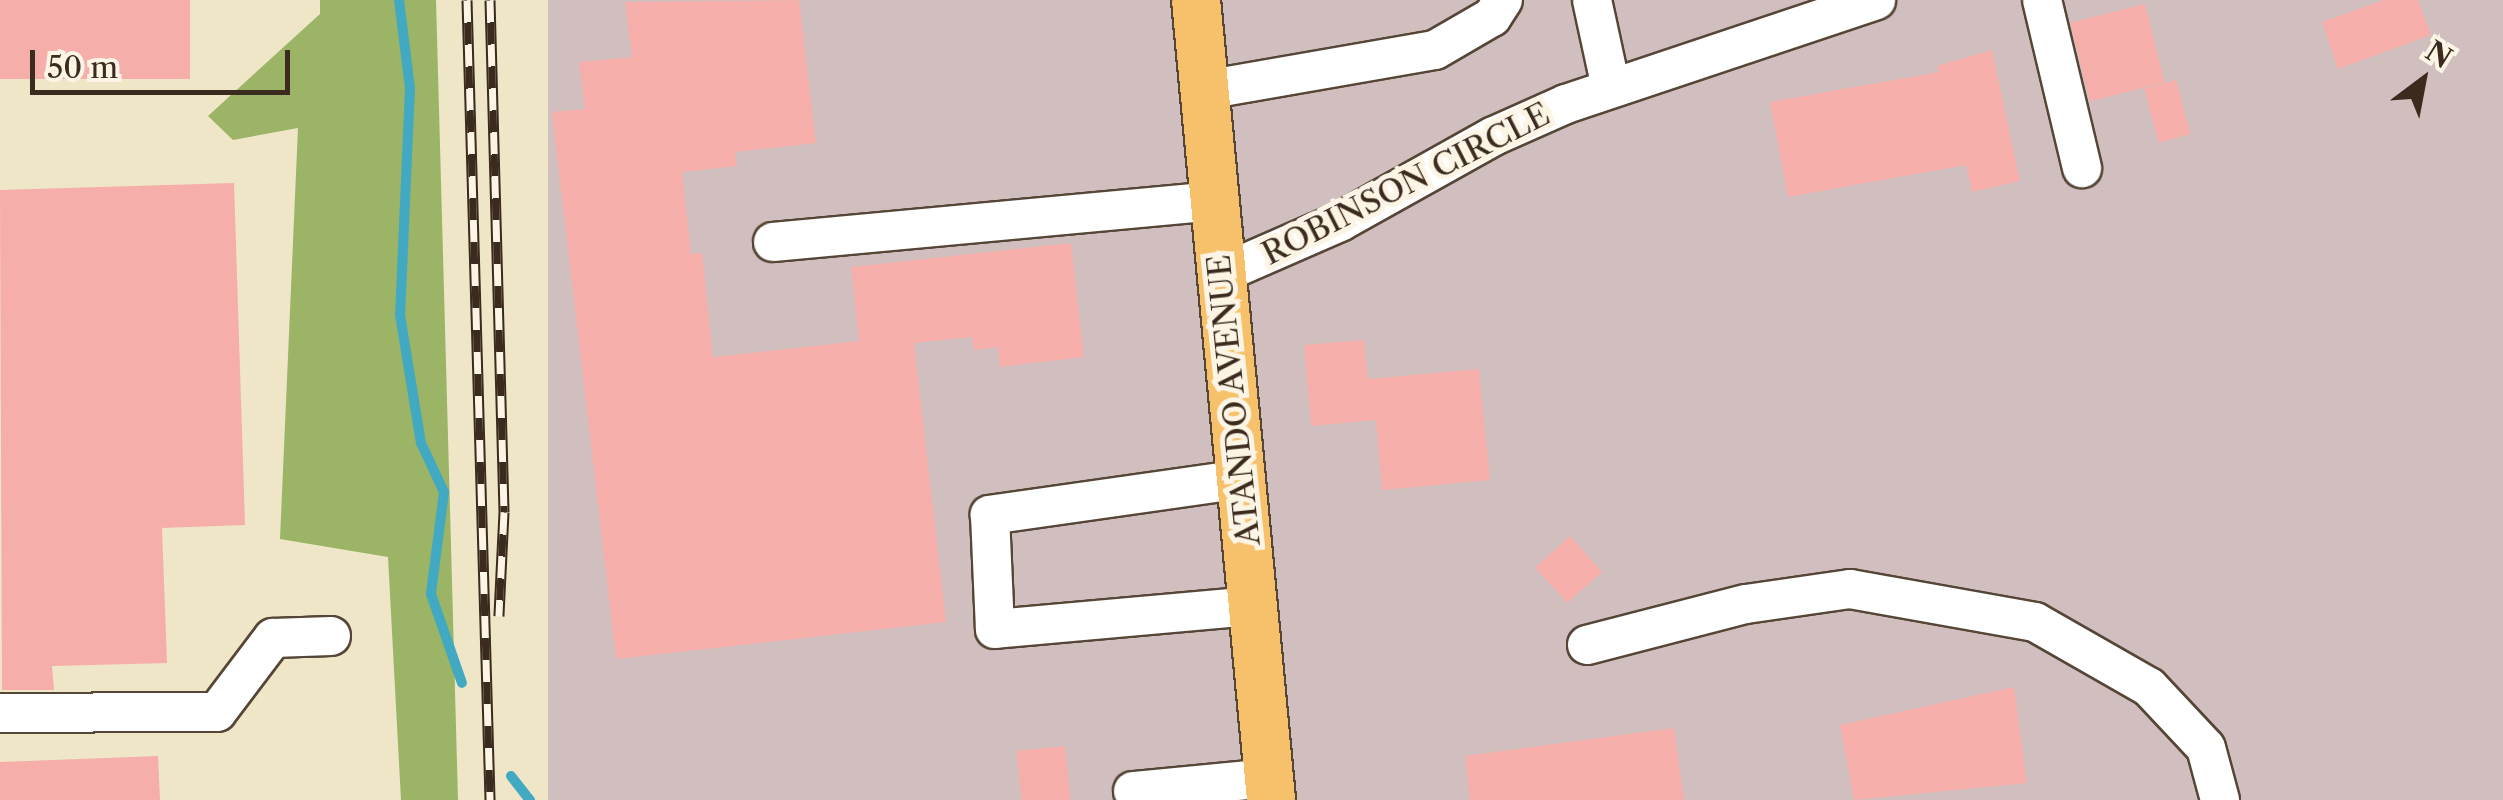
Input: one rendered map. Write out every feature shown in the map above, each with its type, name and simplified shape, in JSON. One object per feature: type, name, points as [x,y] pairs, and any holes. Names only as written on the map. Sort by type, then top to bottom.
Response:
[{"type":"main road","name":"ATANDO AVENUE","points":[[1196,0],[1270,789]]},
{"type":"street","points":[[1205,90],[1435,50],[1492,17],[1503,0]]},
{"type":"street","points":[[1592,0],[1611,88]]},
{"type":"street","name":"ROBINSON CIRCLE","points":[[1221,274],[1340,222],[1494,136],[1611,88],[1876,0]]},
{"type":"street","points":[[2042,0],[2082,168]]},
{"type":"street","points":[[773,242],[1215,201]]},
{"type":"street","points":[[1242,479],[990,514],[995,629],[1254,606]]},
{"type":"street","points":[[1588,645],[1746,604],[1850,589],[2035,622],[2149,687],[2206,748],[2220,800]]},
{"type":"street","points":[[0,713],[216,712],[272,638],[331,636]]},
{"type":"street","points":[[1133,790],[1270,789]]},
{"type":"shaded area","points":[[548,0],[2503,0],[2503,800],[548,800]]},
{"type":"green space","points":[[320,0],[436,0],[458,800],[401,800],[388,557],[280,539],[298,128],[233,140],[208,116],[320,14]]},
{"type":"building","points":[[0,0],[190,0],[190,79],[0,79]]},
{"type":"building","points":[[799,0],[816,143],[735,152],[737,166],[682,172],[691,254],[702,253],[713,357],[859,341],[851,267],[1071,243],[1084,357],[1000,367],[998,347],[974,350],[972,337],[914,343],[946,622],[616,659],[552,112],[585,109],[579,62],[632,57],[625,2]]},
{"type":"building","points":[[2384,0],[2418,0],[2431,35],[2338,69],[2322,22]]},
{"type":"building","points":[[2145,4],[2165,83],[2090,101],[2070,23]]},
{"type":"building","points":[[1992,50],[2020,181],[1972,192],[1966,165],[1788,197],[1770,102],[1939,72],[1937,66]]},
{"type":"building","points":[[2176,80],[2190,134],[2159,143],[2144,89]]},
{"type":"building","points":[[234,183],[245,525],[162,528],[167,663],[52,666],[54,690],[2,690],[0,190]]},
{"type":"building","points":[[1364,340],[1368,379],[1479,369],[1490,480],[1382,490],[1376,420],[1311,426],[1304,345]]},
{"type":"building","points":[[1570,536],[1602,572],[1567,603],[1535,567]]},
{"type":"building","points":[[2014,687],[2027,783],[1854,800],[1840,725]]},
{"type":"building","points":[[1674,728],[1684,800],[1470,800],[1465,756]]},
{"type":"building","points":[[1065,746],[1071,800],[1021,800],[1016,751]]},
{"type":"building","points":[[158,756],[160,800],[0,800],[0,762]]},
{"type":"waterway","points":[[399,0],[410,88],[400,315],[421,443],[444,492],[431,594],[462,683]]},
{"type":"waterway","points":[[511,776],[530,800]]},
{"type":"railway","points":[[467,0],[490,800]]},
{"type":"railway","points":[[490,0],[504,512],[499,616]]}]
